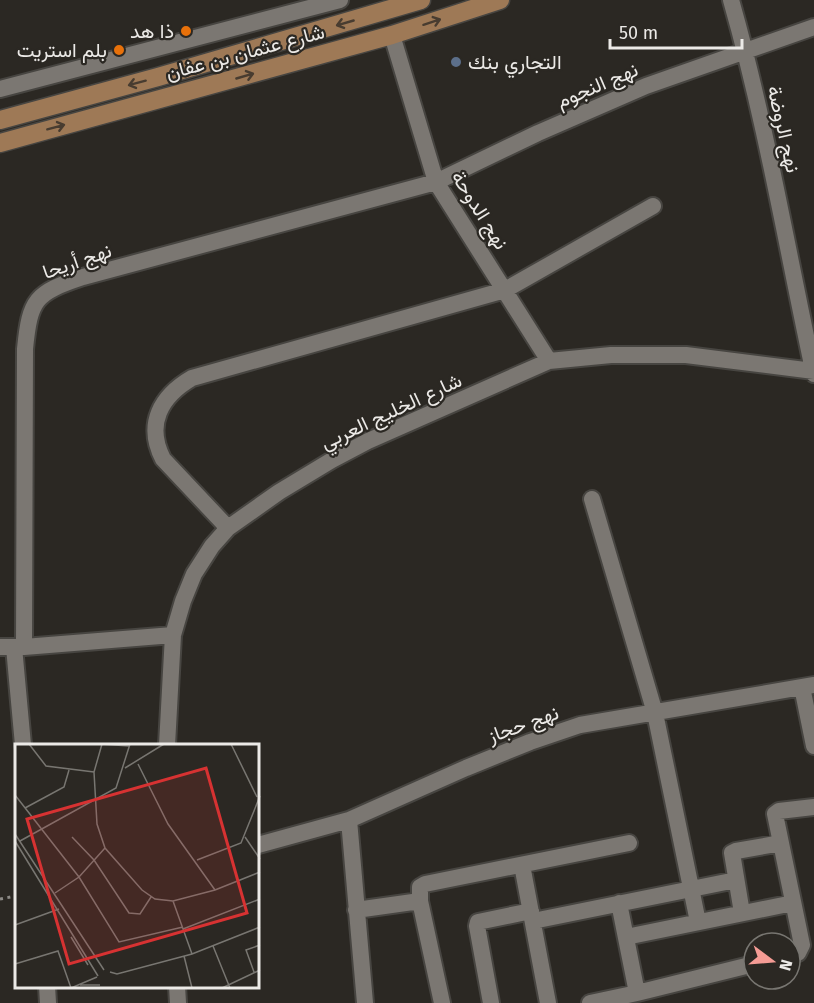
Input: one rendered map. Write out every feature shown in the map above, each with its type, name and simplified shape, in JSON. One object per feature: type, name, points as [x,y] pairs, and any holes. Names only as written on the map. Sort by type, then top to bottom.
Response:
[{"type":"main road","name":"شارع عثمان بن عفان","points":[[2,119],[421,0]]},
{"type":"main road","name":"شارع عثمان بن عفان","points":[[0,142],[392,35],[501,0]]},
{"type":"street","points":[[0,90],[298,6],[340,0]]},
{"type":"street","name":"نهج الروضة","points":[[731,0],[746,51],[814,372]]},
{"type":"street","points":[[298,6],[303,35]]},
{"type":"street","name":"نهج النجوم","points":[[436,182],[538,133],[646,87],[814,27]]},
{"type":"street","name":"نهج الدوحة","points":[[392,35],[436,182],[549,361]]},
{"type":"street","name":"نهج أريحا","points":[[12,647],[25,350],[28,318],[33,305],[42,295],[58,286],[83,277],[436,182]]},
{"type":"street","points":[[228,528],[163,459],[156,445],[155,430],[159,413],[166,399],[177,387],[192,378],[505,290],[653,206]]},
{"type":"street","name":"شارع الخليج العربي","points":[[167,744],[173,635],[194,574],[212,546],[228,528],[279,492],[359,446],[549,361],[611,356],[686,355],[814,372]]},
{"type":"street","points":[[592,499],[655,713],[698,922]]},
{"type":"street","points":[[23,744],[12,647],[173,635]]},
{"type":"street","points":[[808,686],[814,746]]},
{"type":"street","name":"نهج حجاز","points":[[260,844],[350,820],[466,768],[580,725],[808,686]]},
{"type":"street","points":[[799,931],[775,817],[776,812],[814,807]]},
{"type":"street","points":[[350,820],[365,1003]]},
{"type":"street","points":[[442,1003],[420,901],[420,887],[425,884],[629,843]]},
{"type":"street","points":[[742,914],[732,854],[736,851],[781,843]]},
{"type":"street","points":[[522,865],[548,1003]]},
{"type":"street","points":[[491,1003],[478,922],[619,903],[736,880]]},
{"type":"street","points":[[356,910],[420,901]]},
{"type":"street","points":[[619,903],[637,993]]},
{"type":"street","points":[[626,937],[793,903]]},
{"type":"street","points":[[590,1003],[742,967]]},
{"type":"street","points":[[47,988],[48,1003]]},
{"type":"street","points":[[177,988],[178,1003]]},
{"type":"path","points":[[0,899],[15,896]]},
{"type":"place","name":"ذا هد","points":[[186,31]]},
{"type":"place","name":"بلم استريت","points":[[119,50]]},
{"type":"place","name":"التجاري بنك","points":[[456,62]]}]
